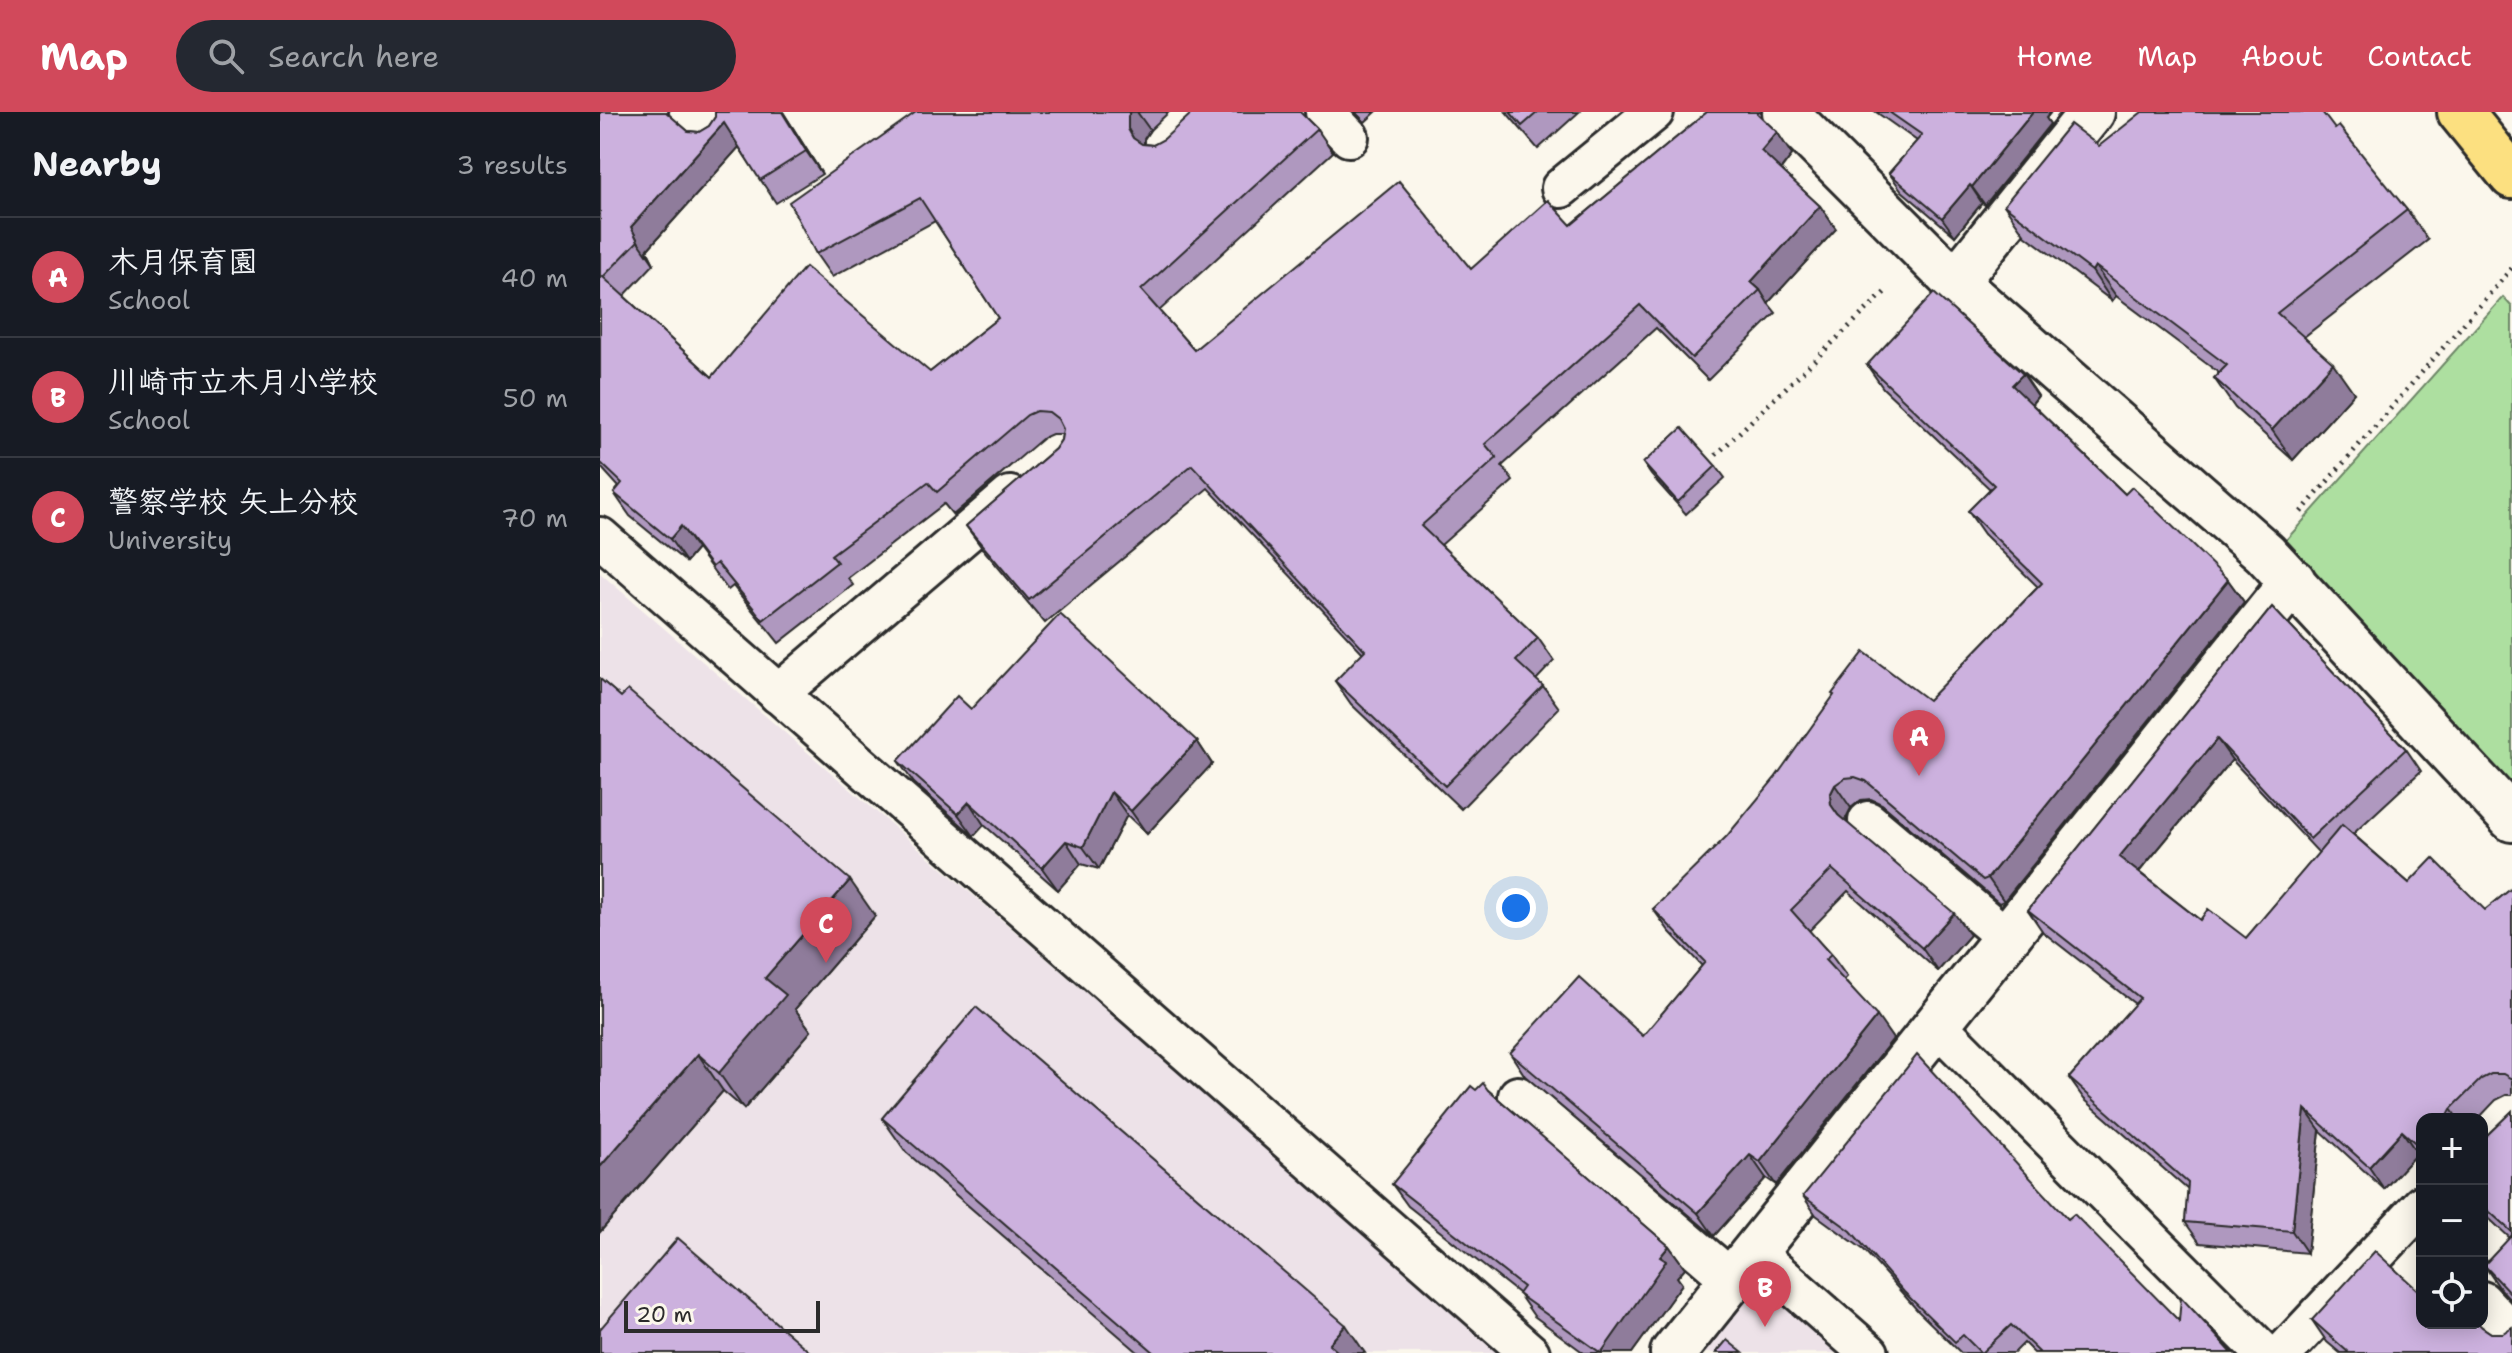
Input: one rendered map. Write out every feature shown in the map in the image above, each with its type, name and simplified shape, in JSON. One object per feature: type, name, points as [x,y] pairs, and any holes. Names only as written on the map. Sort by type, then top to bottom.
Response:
[{"type":"main road","points":[[2460,112],[2512,176]]},
{"type":"street","points":[[1785,112],[1941,267],[2279,567],[2511,815]]},
{"type":"street","points":[[1941,267],[2092,112]]},
{"type":"street","points":[[1673,1353],[2006,937],[2279,567]]},
{"type":"lane","points":[[1561,188],[1654,112]]},
{"type":"lane","points":[[778,694],[1035,475]]},
{"type":"lane","points":[[600,537],[1530,1353]]},
{"type":"lane","points":[[1868,821],[2006,937]]},
{"type":"lane","points":[[1937,1025],[2264,1353]]},
{"type":"lane","points":[[1518,1096],[1743,1266],[1869,1353]]},
{"type":"lane","points":[[2283,1353],[2416,1221]]},
{"type":"lane","points":[[2488,1307],[2512,1333]]},
{"type":"path","points":[[1716,455],[1941,267]]},
{"type":"path","points":[[2279,567],[2512,268]]},
{"type":"shaded area","points":[[600,573],[1503,1353],[600,1353]]},
{"type":"shaded area","points":[[1776,1298],[1840,1353],[1700,1353],[1741,1301]]},
{"type":"green space","points":[[2503,297],[2512,307],[2512,785],[2286,540]]},
{"type":"building","points":[[600,112],[666,112],[688,131],[699,132],[709,126],[715,112],[782,112],[806,151],[760,180],[724,123],[631,227],[638,241],[603,277],[712,377],[805,267],[930,372],[998,318],[920,198],[816,254],[789,202],[916,112],[1131,112],[1128,129],[1133,138],[1142,144],[1153,145],[1193,112],[1300,112],[1317,129],[1141,290],[1194,350],[1399,181],[1471,269],[1548,200],[1571,225],[1707,112],[1756,112],[1777,132],[1761,151],[1820,206],[1751,282],[1760,290],[1692,358],[1640,305],[1485,444],[1497,458],[1421,526],[1538,638],[1516,661],[1543,686],[1445,786],[1335,681],[1365,650],[1192,465],[1029,600],[966,526],[1055,449],[1063,429],[1058,419],[1049,412],[1036,411],[1027,415],[937,492],[928,482],[831,555],[837,562],[763,620],[717,563],[712,567],[681,526],[670,539],[614,493],[622,483],[600,462]]},
{"type":"building","points":[[1510,112],[1538,112],[1522,126]]},
{"type":"building","points":[[1889,112],[2033,112],[1972,187],[1970,185],[1942,218],[1889,173],[1922,135]]},
{"type":"building","points":[[2142,112],[2322,112],[2335,129],[2339,126],[2407,210],[2277,313],[2333,363],[2272,430],[2214,378],[2227,365],[2095,266],[2092,271],[2004,205],[2070,124],[2099,146]]},
{"type":"building","points":[[1934,293],[2023,374],[2012,385],[2125,494],[2132,487],[2228,580],[1988,878],[1983,880],[1866,781],[1855,777],[1845,778],[1835,785],[1830,795],[1831,805],[1838,815],[1954,913],[1922,948],[1832,869],[1791,910],[1831,955],[1825,960],[1877,1016],[1760,1162],[1750,1155],[1698,1213],[1510,1053],[1579,977],[1643,1036],[1705,962],[1653,909],[1727,836],[1775,778],[1864,652],[1928,700],[2042,583],[1968,511],[1994,485],[1867,365]]},
{"type":"building","points":[[1682,428],[1716,466],[1678,502],[1643,463]]},
{"type":"building","points":[[2272,607],[2406,749],[2310,839],[2217,739],[2119,857],[2200,920],[2208,909],[2246,938],[2342,825],[2409,883],[2433,858],[2485,910],[2512,888],[2512,1079],[2503,1074],[2491,1074],[2481,1079],[2449,1113],[2416,1113],[2416,1144],[2402,1131],[2369,1167],[2305,1109],[2292,1231],[2185,1222],[2188,1183],[2069,1078],[2140,998],[2028,910]]},
{"type":"building","points":[[1060,614],[1197,741],[1131,811],[1111,792],[1083,847],[1066,841],[1042,868],[969,802],[958,814],[898,761],[957,696],[971,709]]},
{"type":"building","points":[[600,679],[621,697],[628,690],[850,880],[765,978],[786,995],[719,1073],[698,1054],[600,1167]]},
{"type":"building","points":[[976,1007],[1346,1325],[1329,1344],[1339,1353],[1155,1353],[882,1118]]},
{"type":"building","points":[[1917,1055],[2068,1219],[2074,1214],[2179,1321],[2181,1297],[2232,1353],[2040,1353],[2011,1325],[1981,1353],[1963,1335],[1955,1342],[1904,1292],[1851,1231],[1803,1196]]},
{"type":"building","points":[[1483,1083],[1669,1246],[1660,1257],[1666,1261],[1601,1353],[1518,1294],[1523,1287],[1392,1184],[1471,1086],[1476,1090]]},
{"type":"building","points":[[2512,1111],[2512,1232],[2488,1210],[2488,1134]]},
{"type":"building","points":[[2512,1235],[2512,1295],[2488,1269],[2488,1261]]},
{"type":"building","points":[[678,1238],[811,1353],[600,1353],[600,1329]]},
{"type":"building","points":[[2375,1251],[2416,1289],[2416,1329],[2485,1329],[2491,1333],[2503,1333],[2512,1327],[2512,1353],[2349,1353],[2312,1320]]},
{"type":"building","points":[[1727,1340],[1743,1353],[1716,1353]]},
{"type":"place","name":"木月保育園","points":[[1919,776]]},
{"type":"place","name":"警察学校 矢上分校","points":[[826,963]]},
{"type":"place","name":"川崎市立木月小学校","points":[[1765,1327]]}]
